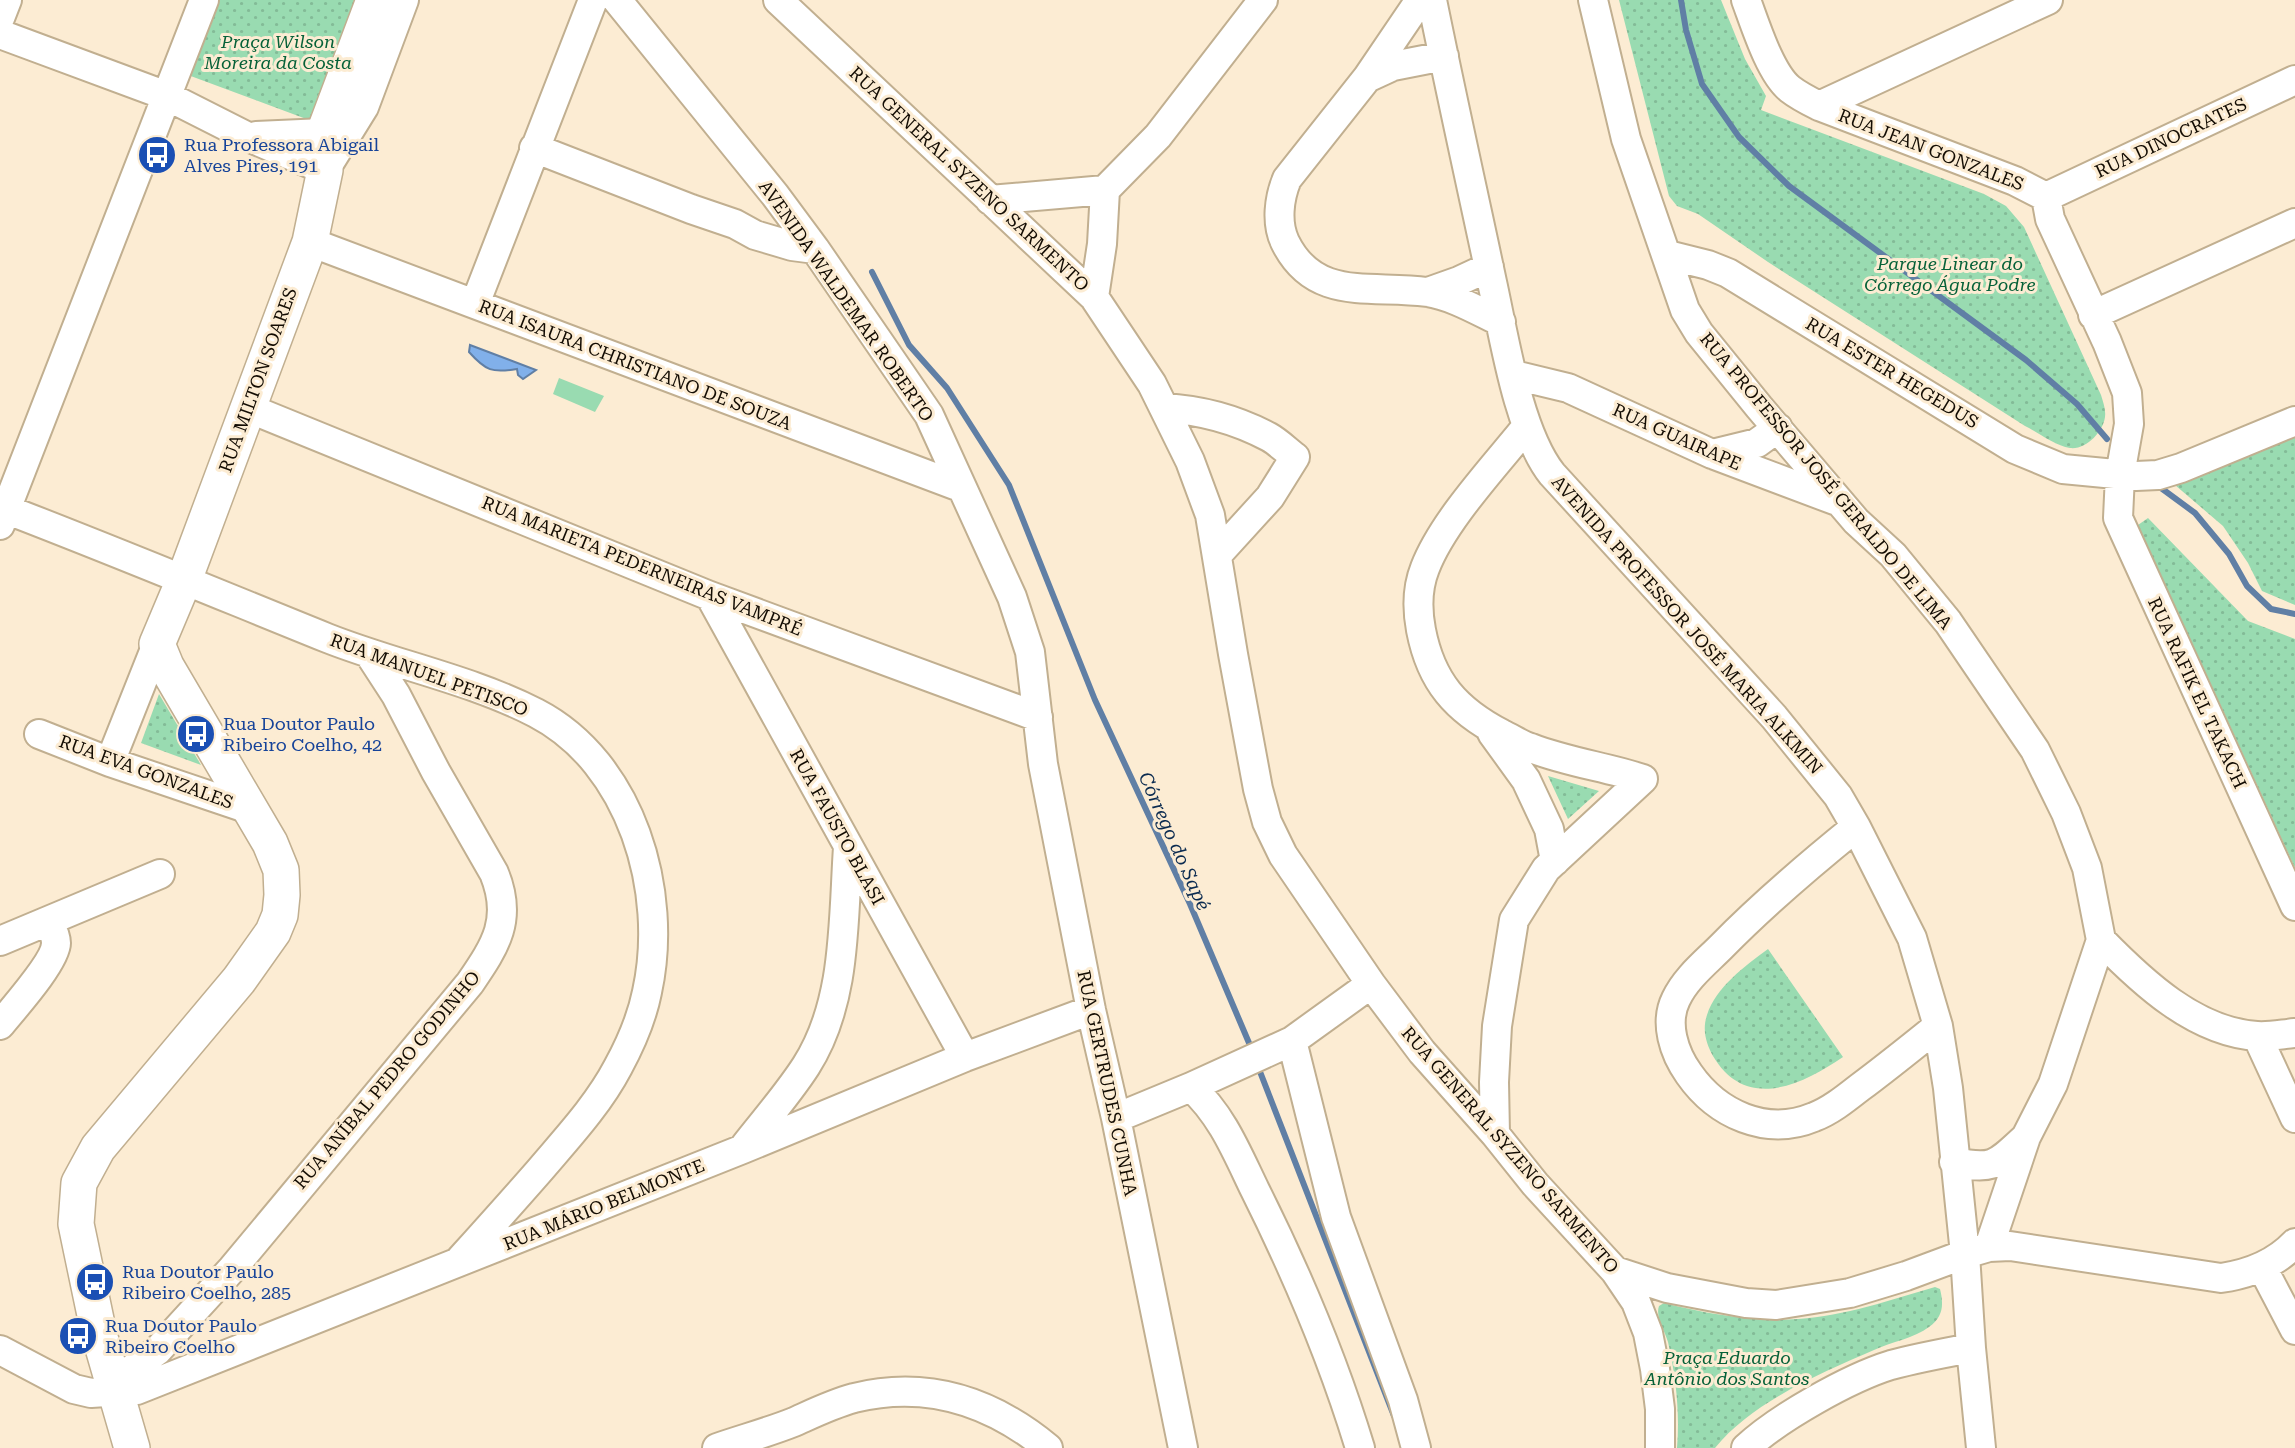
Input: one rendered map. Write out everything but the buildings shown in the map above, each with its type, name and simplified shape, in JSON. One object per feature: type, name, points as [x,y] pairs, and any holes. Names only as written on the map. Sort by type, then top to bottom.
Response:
[{"type":"main road","points":[[325,170],[324,133],[374,0]]},
{"type":"main road","name":"RUA MILTON SOARES","points":[[157,644],[184,580],[310,242],[325,170]]},
{"type":"main road","points":[[132,1448],[99,1334],[76,1224],[79,1183],[98,1148],[239,980],[273,932],[280,915],[282,895],[281,870],[270,843],[166,666],[157,644]]},
{"type":"street","points":[[0,18],[7,0]]},
{"type":"street","points":[[2,514],[204,0]]},
{"type":"street","name":"RUA MILTON SOARES","points":[[325,170],[364,107],[404,0]]},
{"type":"street","points":[[475,304],[593,0]]},
{"type":"street","name":"AVENIDA WALDEMAR ROBERTO","points":[[617,0],[775,195],[929,415],[1012,597],[1030,652],[1038,717]]},
{"type":"street","name":"RUA GENERAL SYZENO SARMENTO","points":[[778,0],[1094,297],[1152,384],[1194,472],[1210,516],[1258,789],[1267,822],[1283,855],[1371,984],[1422,1052],[1495,1134],[1535,1184],[1615,1271],[1636,1302],[1648,1333],[1660,1409],[1660,1448]]},
{"type":"street","points":[[990,200],[1105,190],[1158,136],[1263,0]]},
{"type":"street","points":[[1420,0],[1367,78],[1287,179],[1280,204],[1282,235],[1292,256],[1327,284],[1357,289],[1428,292],[1454,300],[1501,322]]},
{"type":"street","name":"AVENIDA PROFESSOR JOSÉ MARIA ALKMIN","points":[[1432,0],[1501,322],[1527,426],[1541,459],[1781,725],[1838,796],[1912,938],[1938,1026],[1948,1088],[1954,1162],[1977,1250],[1971,1348],[1981,1448]]},
{"type":"street","name":"RUA PROFESSOR JOSÉ GERALDO DE LIMA","points":[[1593,0],[1626,139],[1685,310],[1699,333],[1777,428],[1856,521],[1893,555],[1948,622],[2035,750],[2066,813],[2087,868],[2101,940],[2053,1084],[1977,1250]]},
{"type":"street","name":"RUA JEAN GONZALES","points":[[1746,0],[1780,78],[1789,88],[1819,106],[2015,181],[2046,197],[2050,219],[2127,393],[2129,424],[2120,475]]},
{"type":"street","points":[[1819,106],[2048,0]]},
{"type":"street","points":[[0,34],[167,96],[246,136],[325,170]]},
{"type":"street","points":[[1367,78],[1393,66],[1444,56]]},
{"type":"street","name":"RUA DINOCRATES","points":[[2046,197],[2295,80]]},
{"type":"street","points":[[246,136],[324,133]]},
{"type":"street","points":[[534,148],[735,224],[755,235],[815,249]]},
{"type":"street","points":[[1094,297],[1102,244],[1105,190]]},
{"type":"street","points":[[735,224],[755,217],[775,195]]},
{"type":"street","points":[[2093,315],[2295,223]]},
{"type":"street","name":"RUA ISAURA CHRISTIANO DE SOUZA","points":[[310,242],[960,487]]},
{"type":"street","name":"RUA ESTER HEGEDUS","points":[[1668,256],[1708,265],[1728,273],[2015,449],[2063,469],[2120,475],[2158,475],[2295,421]]},
{"type":"street","points":[[1428,292],[1489,267]]},
{"type":"street","name":"RUA GUAIRAPE","points":[[1514,375],[1568,388],[1712,454],[1840,502]]},
{"type":"street","name":"RUA MARIETA PEDERNEIRAS VAMPRÉ","points":[[248,408],[710,596],[1038,717]]},
{"type":"street","points":[[1164,408],[1189,410],[1226,420],[1270,438],[1295,457],[1270,497],[1217,554]]},
{"type":"street","points":[[1495,1134],[1497,1026],[1514,920],[1546,869],[1643,779],[1530,748],[1485,725],[1440,684],[1426,655],[1417,611],[1425,568],[1437,544],[1476,488],[1527,426]]},
{"type":"street","points":[[1712,454],[1757,443],[1777,428]]},
{"type":"street","points":[[1476,488],[1505,471],[1541,459]]},
{"type":"street","name":"RUA RAFIK EL TAKACH","points":[[2120,475],[2117,508],[2123,532],[2295,906]]},
{"type":"street","name":"RUA MANUEL PETISCO","points":[[2,514],[184,580],[370,655],[471,687],[536,713],[566,734],[597,764],[623,805],[641,850],[650,884],[653,946],[647,994],[620,1064],[604,1092],[568,1138],[458,1262]]},
{"type":"street","name":"RUA FAUSTO BLASI","points":[[710,596],[965,1057]]},
{"type":"street","name":"RUA MILTON SOARES","points":[[110,762],[157,644]]},
{"type":"street","name":"RUA ANÍBAL PEDRO GODINHO","points":[[114,1390],[132,1369],[157,1351],[232,1269],[470,983],[491,953],[499,933],[504,913],[499,884],[494,873],[396,695],[370,655]]},
{"type":"street","name":"RUA GERTRUDES CUNHA","points":[[1038,717],[1043,764],[1091,1010],[1116,1118],[1183,1448]]},
{"type":"street","points":[[1485,725],[1526,780],[1549,829],[1555,861]]},
{"type":"street","name":"RUA EVA GONZALES","points":[[39,734],[110,762],[252,810]]},
{"type":"street","points":[[1856,827],[1755,912],[1693,974],[1674,1002],[1671,1018],[1672,1040],[1680,1060],[1701,1090],[1730,1114],[1771,1124],[1793,1123],[1815,1117],[1842,1101],[1938,1026]]},
{"type":"street","points":[[743,1149],[807,1065],[831,1014],[839,974],[848,847]]},
{"type":"street","points":[[0,941],[160,874]]},
{"type":"street","points":[[0,1024],[21,1001],[54,954],[57,941],[49,922]]},
{"type":"street","points":[[2101,940],[2134,973],[2191,1015],[2226,1030],[2258,1036],[2295,1033]]},
{"type":"street","points":[[1116,1118],[1284,1045],[1371,984]]},
{"type":"street","name":"RUA MÁRIO BELMONTE","points":[[0,1350],[74,1390],[91,1393],[137,1390],[743,1149],[965,1057],[1091,1010]]},
{"type":"street","points":[[2258,1036],[2295,1118]]},
{"type":"street","points":[[1284,1045],[1336,1217],[1403,1400],[1416,1448]]},
{"type":"street","points":[[1191,1087],[1205,1100],[1226,1131],[1294,1269],[1347,1405],[1360,1448]]},
{"type":"street","name":"RUA PROFESSOR JOSÉ GERALDO DE LIMA","points":[[1954,1162],[1977,1167],[1989,1166],[1999,1162],[2026,1138]]},
{"type":"street","points":[[1615,1271],[1667,1288],[1746,1303],[1776,1305],[1850,1293],[1977,1250],[2034,1248],[2221,1278],[2262,1267],[2295,1243]]},
{"type":"street","points":[[2262,1267],[2295,1330]]},
{"type":"street","points":[[1746,1448],[1776,1423],[1851,1383],[1890,1366],[1971,1348]]},
{"type":"street","points":[[717,1448],[853,1398],[903,1392],[935,1393],[991,1409],[1019,1425],[1048,1448]]},
{"type":"green space","name":"Praça Wilson Moreira da Costa","points":[[218,0],[355,0],[309,120],[188,75]]},
{"type":"green space","name":"Parque Linear do Córrego Água Podre","points":[[1619,0],[1721,0],[1745,59],[1766,96],[1761,110],[1984,194],[2006,206],[2024,227],[2101,395],[2105,408],[2104,423],[2093,439],[2082,446],[2070,448],[2047,439],[1768,262],[1698,214],[1677,206],[1669,196]]},
{"type":"green space","points":[[559,378],[604,396],[595,412],[553,394]]},
{"type":"green space","points":[[2295,436],[2295,605],[2262,591],[2248,563],[2223,526],[2175,485]]},
{"type":"green space","points":[[2148,518],[2248,621],[2295,639],[2295,868],[2138,525]]},
{"type":"green space","points":[[159,694],[201,765],[141,743]]},
{"type":"green space","points":[[1548,776],[1599,791],[1568,819]]},
{"type":"green space","points":[[1768,949],[1843,1057],[1793,1084],[1758,1088],[1741,1084],[1726,1073],[1713,1056],[1705,1026],[1711,1005],[1724,986]]},
{"type":"green space","name":"Praça Eduardo Antônio dos Santos","points":[[1935,1287],[1940,1289],[1941,1310],[1934,1323],[1923,1331],[1853,1359],[1789,1390],[1748,1417],[1715,1448],[1677,1448],[1678,1408],[1675,1382],[1668,1342],[1658,1315],[1659,1306],[1664,1303],[1747,1318],[1798,1319],[1850,1311]]},
{"type":"water","points":[[470,345],[536,370],[523,379],[518,375],[517,369],[490,369],[469,352]]},
{"type":"waterway","points":[[1681,0],[1686,30],[1702,84],[1739,137],[1789,186],[2026,360],[2077,404],[2107,439]]},
{"type":"waterway","name":"Córrego do Sapé","points":[[872,272],[909,345],[947,388],[1009,485],[1095,700],[1190,904],[1252,1050]]},
{"type":"waterway","points":[[2161,488],[2195,513],[2229,554],[2247,586],[2271,609],[2295,614]]},
{"type":"waterway","name":"Córrego do Sapé","points":[[1257,1064],[1394,1416]]},
{"type":"place","name":"Rua Professora Abigail Alves Pires, 191","points":[[157,155]]},
{"type":"place","name":"Rua Doutor Paulo Ribeiro Coelho, 42","points":[[196,734]]},
{"type":"place","name":"Rua Doutor Paulo Ribeiro Coelho, 285","points":[[95,1282]]},
{"type":"place","name":"Rua Doutor Paulo Ribeiro Coelho","points":[[78,1336]]}]
